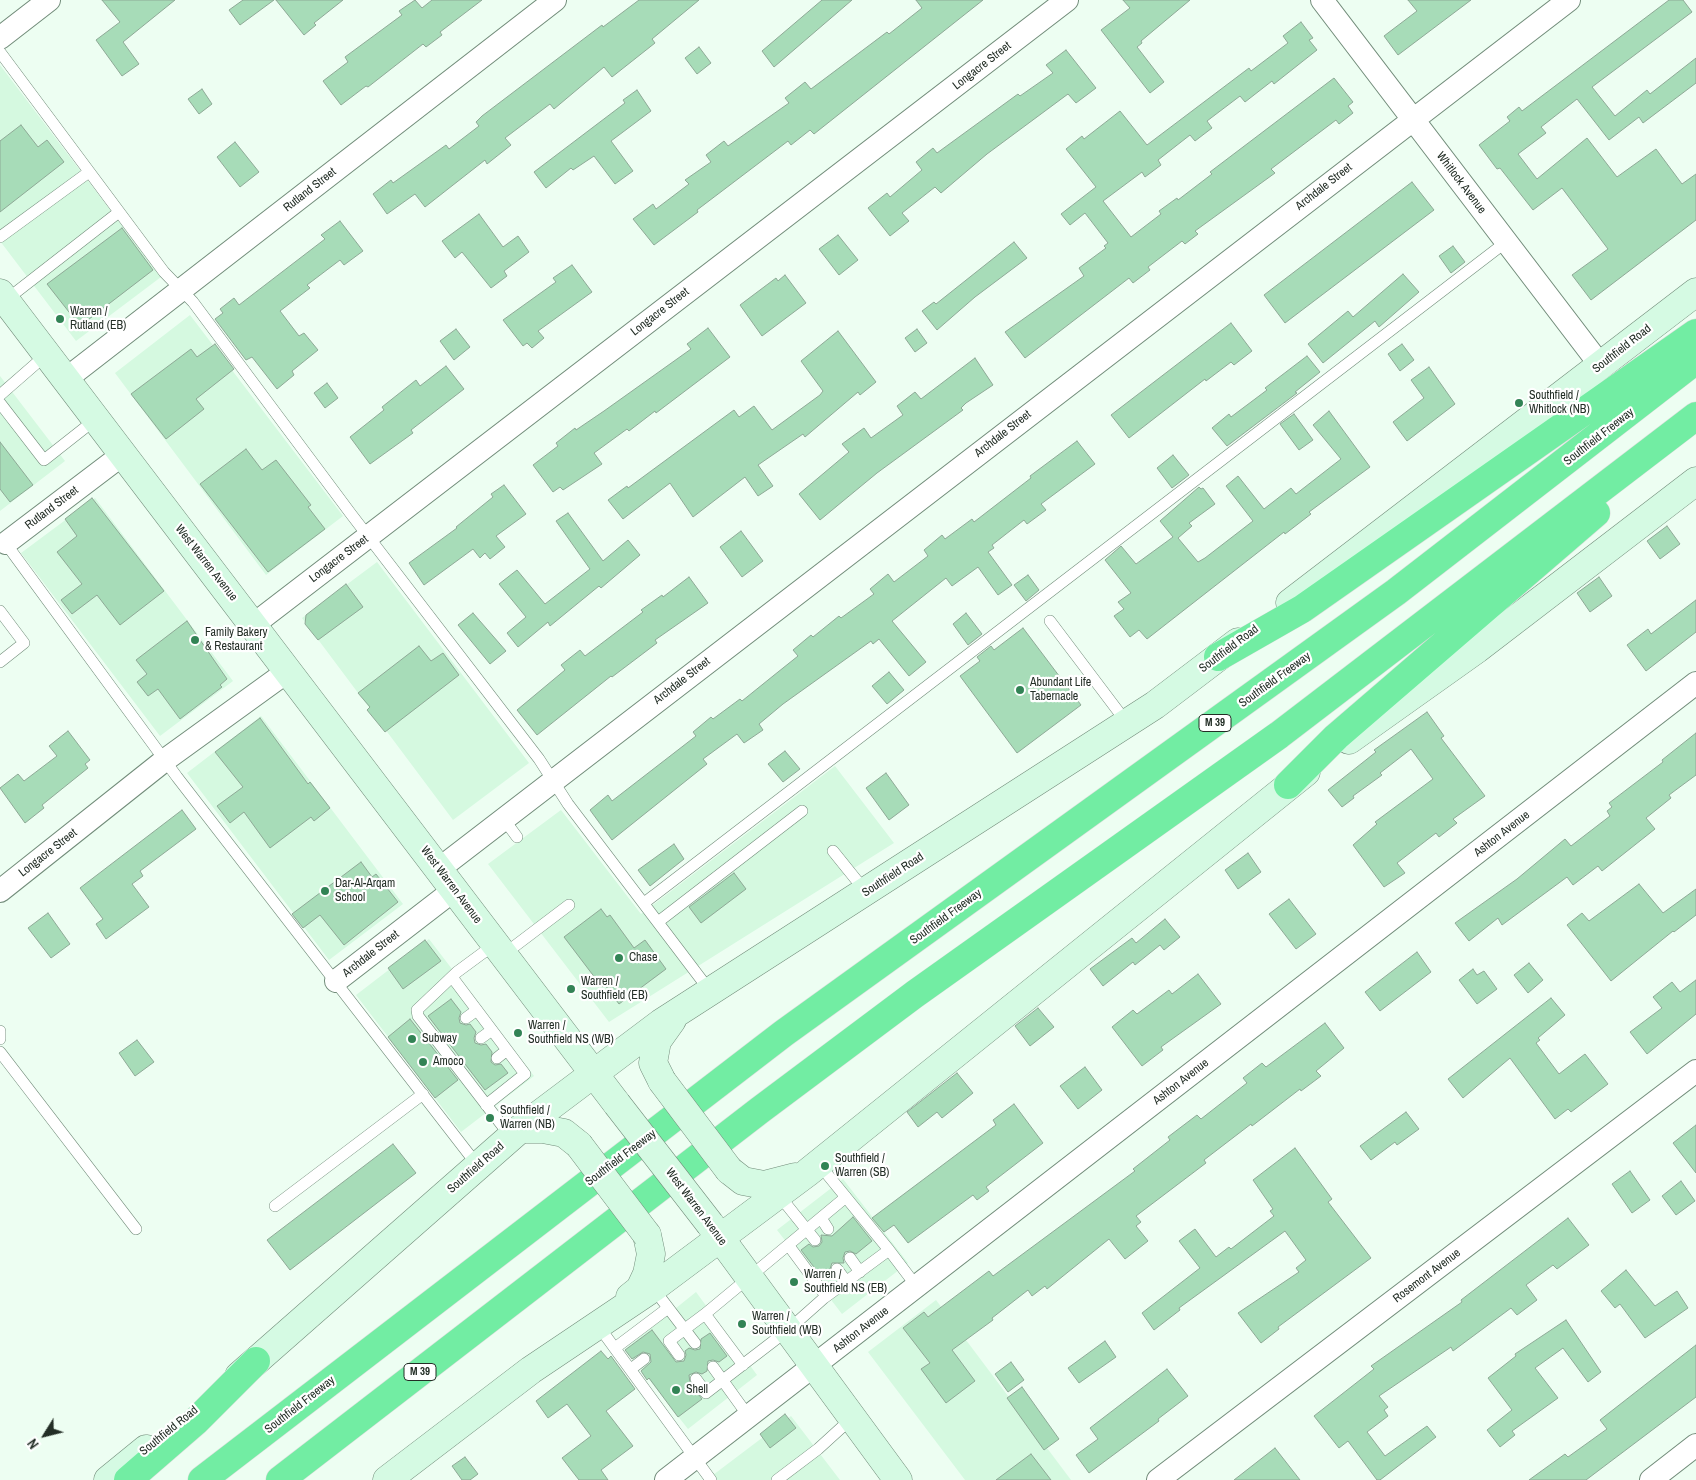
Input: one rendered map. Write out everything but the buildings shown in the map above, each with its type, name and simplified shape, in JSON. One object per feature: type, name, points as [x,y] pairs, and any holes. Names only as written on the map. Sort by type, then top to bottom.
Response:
[{"type":"highway","points":[[1218,657],[1302,609],[1696,333]]},
{"type":"highway","name":"Southfield Freeway","points":[[202,1480],[784,1033],[1396,592],[1696,360]]},
{"type":"highway","name":"M 39","points":[[280,1480],[768,1104],[915,994],[1279,735],[1696,416]]},
{"type":"highway","points":[[1288,785],[1336,737],[1696,426]]},
{"type":"highway","points":[[128,1480],[195,1422],[256,1362]]},
{"type":"main road","name":"Southfield Road","points":[[108,1480],[256,1362],[516,1133],[594,1074],[677,1013],[1126,723],[1218,657],[1696,292]]},
{"type":"main road","name":"West Warren Avenue","points":[[3,297],[715,1231],[898,1480]]},
{"type":"main road","points":[[605,1319],[661,1298],[715,1231],[778,1194],[1288,785],[1477,649],[1694,486]]},
{"type":"main road","points":[[677,1013],[657,1041],[653,1064],[662,1081],[729,1170],[743,1181],[764,1185],[783,1182],[812,1168]]},
{"type":"main road","points":[[387,1480],[533,1369],[605,1319],[640,1289],[647,1274],[651,1254],[647,1235],[579,1145],[564,1132],[543,1129],[516,1133]]},
{"type":"street","points":[[0,38],[49,0]]},
{"type":"street","name":"Rutland Street","points":[[66,379],[555,0]]},
{"type":"street","name":"Longacre Street","points":[[253,625],[1067,0]]},
{"type":"street","name":"Whitlock Avenue","points":[[1322,0],[1601,366]]},
{"type":"street","name":"Archdale Street","points":[[336,981],[447,880],[503,818],[1569,0]]},
{"type":"street","name":"Rutland Street","points":[[2,542],[122,455]]},
{"type":"street","name":"Longacre Street","points":[[0,891],[165,760],[288,671]]},
{"type":"street","name":"Ashton Avenue","points":[[666,1480],[1696,684]]},
{"type":"street","name":"Rosemont Avenue","points":[[1158,1480],[1696,1071]]},
{"type":"street","points":[[1651,1480],[1696,1445]]},
{"type":"lane","points":[[0,52],[164,272],[193,302],[710,992]]},
{"type":"lane","points":[[0,237],[89,172]]},
{"type":"lane","points":[[3,297],[119,212]]},
{"type":"lane","points":[[644,903],[1506,242]]},
{"type":"lane","points":[[0,395],[47,354]]},
{"type":"lane","points":[[0,403],[44,460],[96,420]]},
{"type":"lane","points":[[2,542],[165,760],[479,1166]]},
{"type":"lane","points":[[0,612],[24,643],[0,662]]},
{"type":"lane","points":[[1050,621],[1126,723]]},
{"type":"lane","points":[[658,922],[802,811]]},
{"type":"lane","points":[[503,818],[517,837]]},
{"type":"lane","points":[[833,851],[866,892]]},
{"type":"lane","points":[[516,1133],[486,1105],[470,1078],[440,1039],[418,1016],[416,1010],[452,977],[499,950],[569,905]]},
{"type":"lane","points":[[452,977],[525,1074],[486,1105]]},
{"type":"lane","points":[[466,1018],[477,1010]]},
{"type":"lane","points":[[481,1038],[492,1030]]},
{"type":"lane","points":[[0,1031],[0,1040]]},
{"type":"lane","points":[[496,1058],[507,1050]]},
{"type":"lane","points":[[0,1052],[136,1229]]},
{"type":"lane","points":[[275,1206],[423,1094]]},
{"type":"lane","points":[[812,1168],[846,1197],[917,1287]]},
{"type":"lane","points":[[778,1194],[814,1240]]},
{"type":"lane","points":[[679,1355],[666,1343],[750,1279],[846,1197]]},
{"type":"lane","points":[[821,1218],[828,1229]]},
{"type":"lane","points":[[789,1246],[826,1296]]},
{"type":"lane","points":[[696,1379],[706,1393],[788,1330],[826,1296],[889,1250]]},
{"type":"lane","points":[[850,1258],[860,1272]]},
{"type":"lane","points":[[837,1269],[846,1281]]},
{"type":"lane","points":[[615,1348],[661,1298],[695,1343]]},
{"type":"lane","points":[[705,1314],[743,1365]]},
{"type":"lane","points":[[605,1319],[615,1348],[711,1480]]},
{"type":"lane","points":[[631,1369],[644,1360]]},
{"type":"lane","points":[[713,1367],[749,1417]]},
{"type":"lane","points":[[777,1480],[852,1418]]},
{"type":"shaded area","points":[[0,65],[161,277],[76,341],[0,241]]},
{"type":"shaded area","points":[[190,315],[343,516],[266,575],[115,373]]},
{"type":"shaded area","points":[[0,376],[65,461],[0,511]]},
{"type":"shaded area","points":[[95,498],[233,681],[160,736],[21,553]]},
{"type":"shaded area","points":[[377,562],[529,763],[453,820],[302,618]]},
{"type":"shaded area","points":[[261,716],[403,904],[329,960],[187,773]]},
{"type":"shaded area","points":[[835,766],[894,843],[609,1022],[488,864],[561,810],[641,914]]},
{"type":"shaded area","points":[[429,939],[534,1076],[461,1132],[356,995]]},
{"type":"shaded area","points":[[843,1179],[908,1263],[842,1314],[777,1230]]},
{"type":"shaded area","points":[[696,1292],[757,1375],[688,1429],[625,1349]]},
{"type":"shaded area","points":[[936,1300],[1071,1480],[965,1480],[868,1352]]},
{"type":"shaded area","points":[[791,1416],[840,1480],[717,1480],[713,1475]]},
{"type":"place","name":"Warren / Rutland (EB)","points":[[60,319]]},
{"type":"place","name":"Southfield / Whitlock (NB)","points":[[1519,403]]},
{"type":"place","name":"Family Bakery & Restaurant","points":[[195,640]]},
{"type":"place","name":"Abundant Life Tabernacle","points":[[1020,690]]},
{"type":"place","name":"Dar-Al-Arqam School","points":[[325,891]]},
{"type":"place","name":"Chase","points":[[619,958]]},
{"type":"place","name":"Warren / Southfield (EB)","points":[[571,989]]},
{"type":"place","name":"Warren / Southfield NS (WB)","points":[[518,1033]]},
{"type":"place","name":"Subway","points":[[412,1039]]},
{"type":"place","name":"Amoco","points":[[423,1062]]},
{"type":"place","name":"Southfield / Warren (NB)","points":[[490,1118]]},
{"type":"place","name":"Southfield / Warren (SB)","points":[[825,1166]]},
{"type":"place","name":"Warren / Southfield NS (EB)","points":[[794,1282]]},
{"type":"place","name":"Warren / Southfield (WB)","points":[[742,1324]]},
{"type":"place","name":"Shell","points":[[676,1390]]}]
